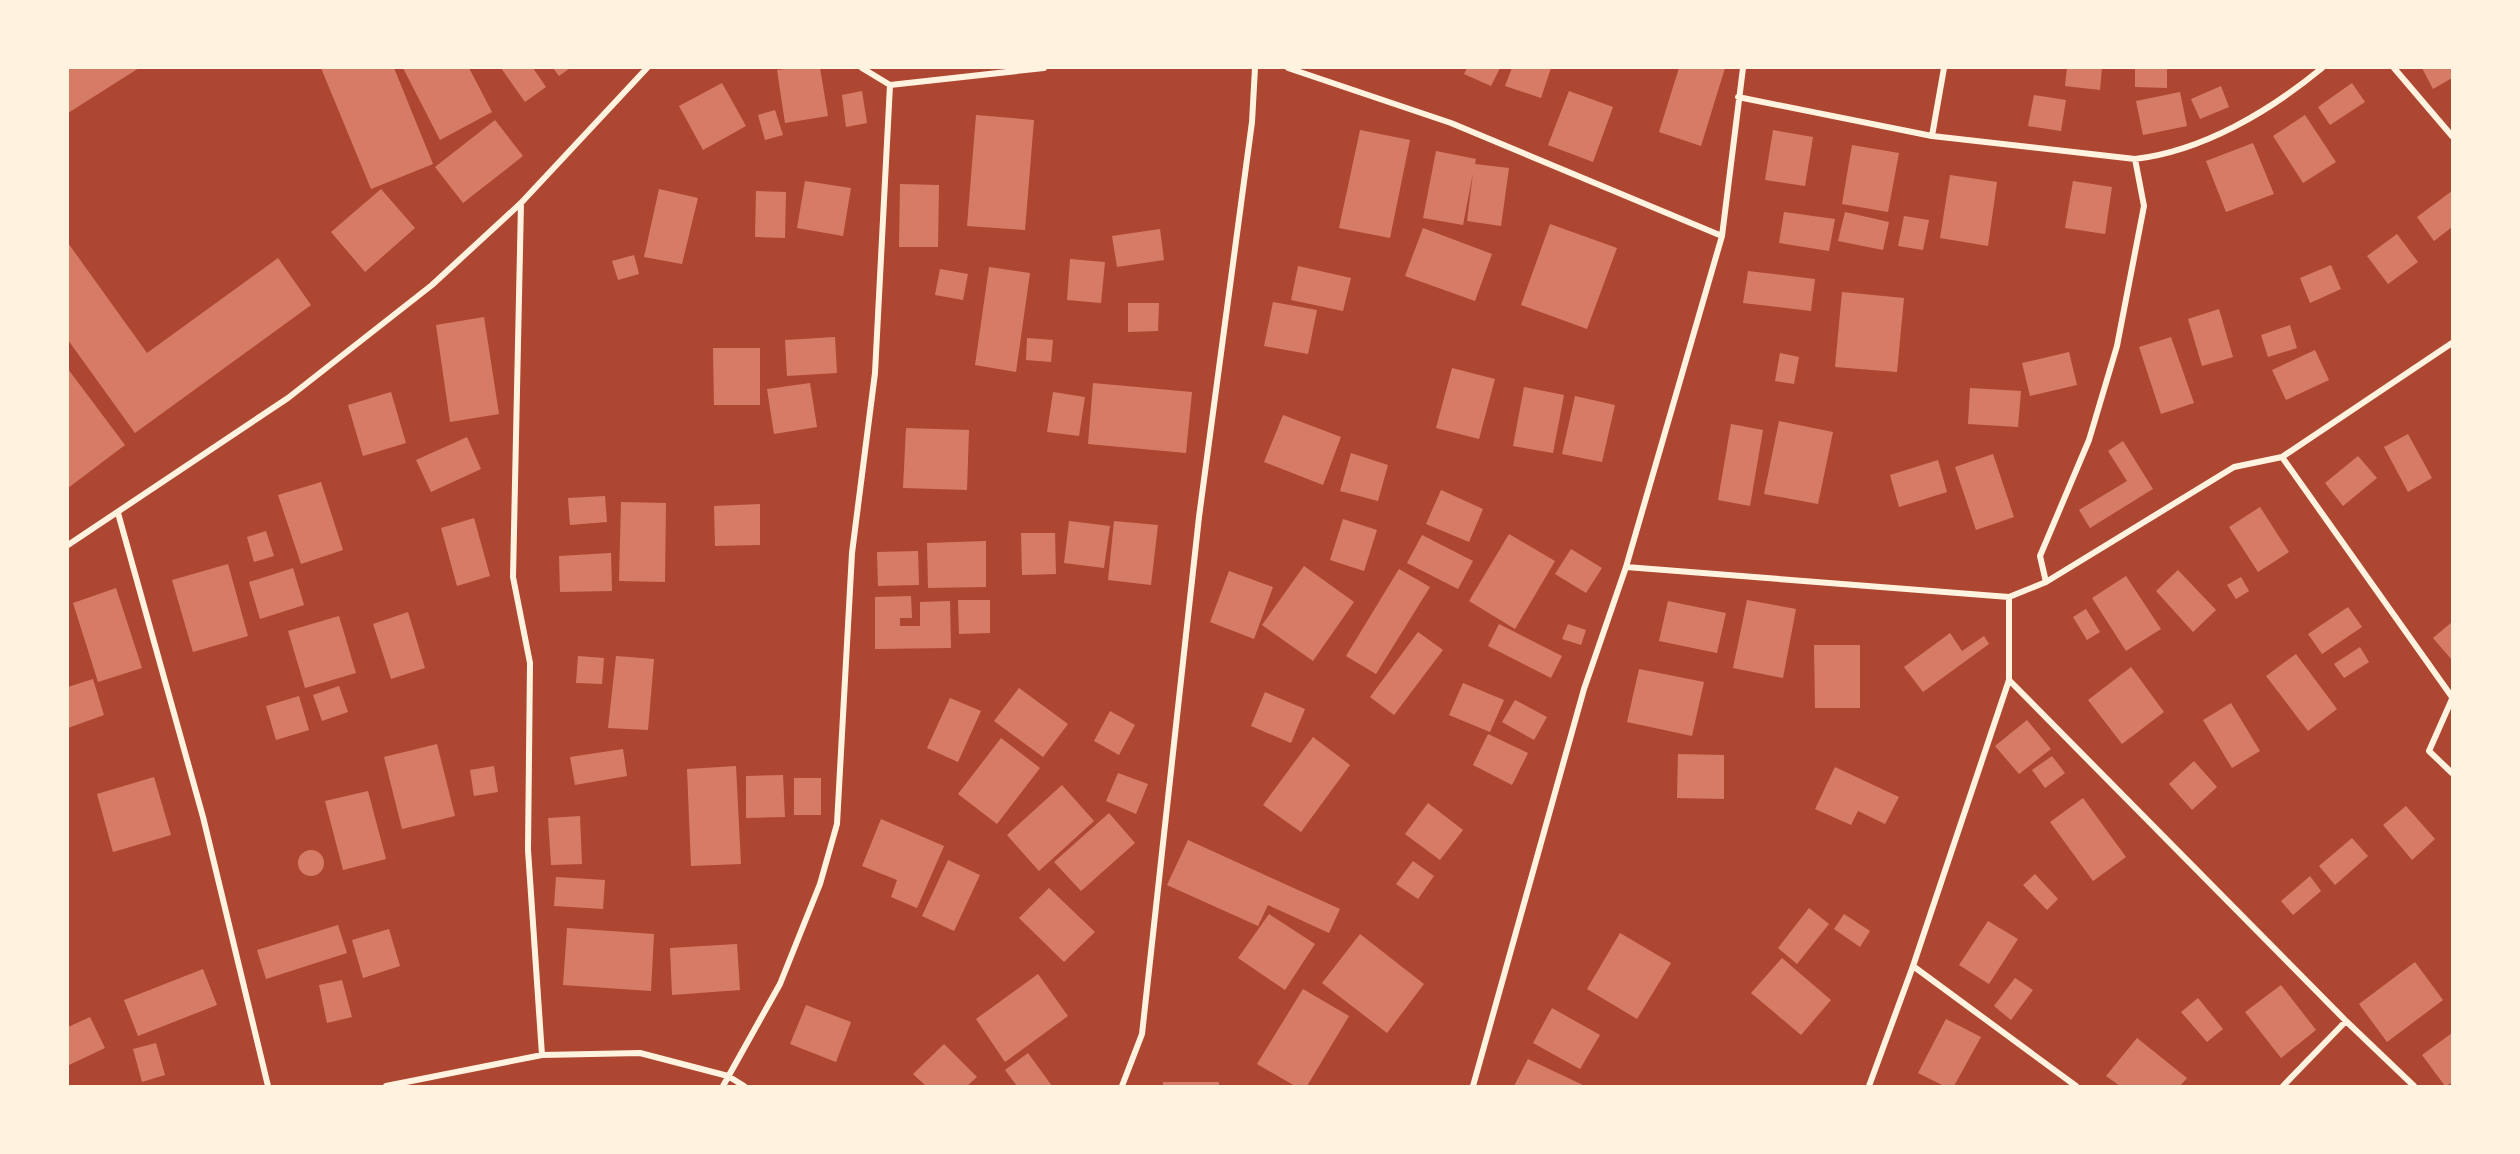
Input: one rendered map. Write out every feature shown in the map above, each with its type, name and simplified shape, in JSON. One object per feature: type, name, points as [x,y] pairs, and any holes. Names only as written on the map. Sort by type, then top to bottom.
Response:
[{"type":"street","points":[[68,545],[288,398],[432,285],[521,203],[647,68]]},
{"type":"street","points":[[862,68],[890,85],[1044,68]]},
{"type":"street","points":[[1122,1086],[1142,1034],[1198,517],[1252,122],[1255,68]]},
{"type":"street","points":[[1288,68],[1451,123],[1722,236]]},
{"type":"street","points":[[1473,1086],[1584,688],[1626,567],[1722,236],[1743,68]]},
{"type":"street","points":[[1932,136],[1944,68]]},
{"type":"street","points":[[1738,97],[1932,136],[2135,159],[2164,156],[2236,126],[2306,81],[2322,68]]},
{"type":"street","points":[[2394,68],[2452,136]]},
{"type":"street","points":[[723,1086],[752,1038],[780,984],[820,884],[837,824],[852,553],[875,373],[890,85]]},
{"type":"street","points":[[2046,582],[2040,556],[2089,440],[2117,346],[2144,206],[2135,159]]},
{"type":"street","points":[[521,203],[513,577],[530,663],[528,850],[542,1055]]},
{"type":"street","points":[[1626,567],[2009,597],[2046,582],[2234,467],[2282,457],[2452,343]]},
{"type":"street","points":[[2282,457],[2452,698],[2429,751],[2452,773]]},
{"type":"street","points":[[118,513],[203,817],[268,1086]]},
{"type":"street","points":[[1869,1086],[1913,966],[2009,680],[2009,597]]},
{"type":"street","points":[[2009,680],[2346,1021],[2414,1086]]},
{"type":"street","points":[[1913,966],[2076,1086]]},
{"type":"street","points":[[2283,1086],[2346,1021]]},
{"type":"street","points":[[386,1086],[542,1055],[640,1053],[728,1076],[744,1086]]},
{"type":"shaded area","points":[[68,68],[2452,68],[2452,1086],[68,1086]]},
{"type":"building","points":[[68,68],[139,68],[68,113]]},
{"type":"building","points":[[321,68],[394,68],[433,164],[371,189]]},
{"type":"building","points":[[403,68],[469,68],[492,112],[440,140]]},
{"type":"building","points":[[501,68],[533,68],[546,87],[525,102]]},
{"type":"building","points":[[553,68],[570,68],[559,76]]},
{"type":"building","points":[[820,68],[828,116],[785,123],[777,70]]},
{"type":"building","points":[[1467,68],[1500,68],[1491,86],[1464,74]]},
{"type":"building","points":[[1512,68],[1551,68],[1541,98],[1505,86]]},
{"type":"building","points":[[1679,68],[1725,68],[1701,146],[1659,132]]},
{"type":"building","points":[[2067,68],[2102,68],[2100,90],[2065,86]]},
{"type":"building","points":[[2135,68],[2167,68],[2167,88],[2135,87]]},
{"type":"building","points":[[2422,68],[2452,68],[2452,78],[2433,89]]},
{"type":"building","points":[[722,83],[746,126],[703,150],[679,106]]},
{"type":"building","points":[[2352,83],[2365,102],[2330,125],[2318,107]]},
{"type":"building","points":[[2221,86],[2229,107],[2200,119],[2191,99]]},
{"type":"building","points":[[862,91],[867,123],[846,127],[842,95]]},
{"type":"building","points":[[1569,91],[1613,107],[1593,162],[1548,145]]},
{"type":"building","points":[[2180,92],[2187,126],[2143,135],[2136,101]]},
{"type":"building","points":[[2034,95],[2066,100],[2061,131],[2028,126]]},
{"type":"building","points":[[775,110],[783,135],[765,140],[758,115]]},
{"type":"building","points":[[976,115],[1034,120],[1025,230],[967,226]]},
{"type":"building","points":[[2305,115],[2336,162],[2303,183],[2273,136]]},
{"type":"building","points":[[495,120],[523,156],[463,203],[435,167]]},
{"type":"building","points":[[1360,130],[1410,140],[1390,238],[1339,228]]},
{"type":"building","points":[[1773,130],[1813,137],[1805,186],[1765,180]]},
{"type":"building","points":[[2253,143],[2274,194],[2226,212],[2206,161]]},
{"type":"building","points":[[1852,145],[1899,153],[1888,212],[1842,204]]},
{"type":"building","points":[[1436,151],[1476,159],[1475,164],[1509,168],[1501,226],[1467,221],[1473,173],[1463,225],[1423,218]]},
{"type":"building","points":[[1950,175],[1997,182],[1988,246],[1940,238]]},
{"type":"building","points":[[805,181],[851,188],[843,236],[797,228]]},
{"type":"building","points":[[2073,181],[2112,187],[2105,234],[2065,228]]},
{"type":"building","points":[[900,184],[939,185],[938,247],[899,247]]},
{"type":"building","points":[[381,189],[415,228],[365,272],[331,232]]},
{"type":"building","points":[[659,189],[698,198],[682,264],[644,257]]},
{"type":"building","points":[[756,191],[786,192],[785,238],[755,237]]},
{"type":"building","points":[[2452,191],[2452,227],[2434,241],[2417,217]]},
{"type":"building","points":[[1784,212],[1835,219],[1829,251],[1779,243]]},
{"type":"building","points":[[1845,212],[1889,222],[1883,250],[1838,241]]},
{"type":"building","points":[[1904,216],[1929,220],[1923,250],[1898,246]]},
{"type":"building","points":[[1550,224],[1617,248],[1587,329],[1521,305]]},
{"type":"building","points":[[1423,228],[1492,254],[1475,301],[1405,276]]},
{"type":"building","points":[[1160,229],[1164,260],[1117,267],[1112,236]]},
{"type":"building","points":[[2397,234],[2418,262],[2388,284],[2367,256]]},
{"type":"building","points":[[68,243],[147,353],[278,258],[311,305],[135,433],[68,340]]},
{"type":"building","points":[[634,255],[639,274],[618,280],[612,261]]},
{"type":"building","points":[[1070,259],[1105,262],[1101,303],[1067,300]]},
{"type":"building","points":[[2331,265],[2341,289],[2310,303],[2300,278]]},
{"type":"building","points":[[1298,266],[1351,278],[1343,311],[1291,300]]},
{"type":"building","points":[[989,267],[1030,273],[1016,372],[975,365]]},
{"type":"building","points":[[940,269],[968,274],[963,300],[935,295]]},
{"type":"building","points":[[1748,271],[1815,279],[1811,311],[1743,303]]},
{"type":"building","points":[[1842,292],[1904,298],[1897,372],[1835,367]]},
{"type":"building","points":[[1273,302],[1317,310],[1308,354],[1264,346]]},
{"type":"building","points":[[1128,303],[1159,303],[1158,331],[1128,332]]},
{"type":"building","points":[[2219,309],[2233,357],[2202,366],[2188,319]]},
{"type":"building","points":[[484,317],[499,414],[450,422],[436,325]]},
{"type":"building","points":[[2290,325],[2297,348],[2268,357],[2261,335]]},
{"type":"building","points":[[835,337],[837,373],[787,376],[785,340]]},
{"type":"building","points":[[2171,337],[2194,403],[2161,414],[2139,347]]},
{"type":"building","points":[[1027,338],[1053,340],[1051,362],[1026,360]]},
{"type":"building","points":[[713,348],[760,348],[760,405],[714,405]]},
{"type":"building","points":[[2315,350],[2329,380],[2286,400],[2272,370]]},
{"type":"building","points":[[2069,352],[2077,385],[2030,396],[2022,363]]},
{"type":"building","points":[[1780,353],[1799,357],[1794,384],[1775,381]]},
{"type":"building","points":[[1452,368],[1495,379],[1479,439],[1436,428]]},
{"type":"building","points":[[68,369],[125,445],[68,488]]},
{"type":"building","points":[[810,383],[817,427],[774,434],[767,389]]},
{"type":"building","points":[[1093,383],[1192,392],[1186,453],[1088,444]]},
{"type":"building","points":[[1524,387],[1564,395],[1553,453],[1513,446]]},
{"type":"building","points":[[1970,388],[2021,391],[2018,427],[1968,424]]},
{"type":"building","points":[[391,392],[406,443],[363,456],[348,405]]},
{"type":"building","points":[[1053,392],[1085,397],[1079,436],[1047,432]]},
{"type":"building","points":[[1575,396],[1615,405],[1602,462],[1562,454]]},
{"type":"building","points":[[1283,415],[1341,437],[1323,485],[1264,462]]},
{"type":"building","points":[[1779,421],[1833,432],[1818,504],[1764,494]]},
{"type":"building","points":[[1731,424],[1763,430],[1750,506],[1718,500]]},
{"type":"building","points":[[906,428],[969,430],[967,490],[903,488]]},
{"type":"building","points":[[2408,434],[2432,478],[2408,492],[2384,447]]},
{"type":"building","points":[[467,437],[481,469],[431,492],[416,460]]},
{"type":"building","points":[[2123,441],[2153,489],[2090,528],[2079,510],[2127,481],[2108,451]]},
{"type":"building","points":[[1351,453],[1388,465],[1378,501],[1340,491]]},
{"type":"building","points":[[1993,454],[2014,517],[1976,530],[1955,467]]},
{"type":"building","points":[[2358,456],[2377,478],[2343,506],[2325,483]]},
{"type":"building","points":[[1938,460],[1947,492],[1899,507],[1890,475]]},
{"type":"building","points":[[321,482],[343,550],[301,564],[278,495]]},
{"type":"building","points":[[1441,490],[1483,509],[1469,542],[1426,524]]},
{"type":"building","points":[[605,496],[607,522],[570,525],[568,498]]},
{"type":"building","points":[[621,502],[666,503],[665,582],[619,581]]},
{"type":"building","points":[[760,504],[760,545],[715,546],[714,506]]},
{"type":"building","points":[[2260,507],[2289,552],[2258,572],[2229,527]]},
{"type":"building","points":[[474,518],[490,576],[457,586],[441,528]]},
{"type":"building","points":[[1343,519],[1377,530],[1364,571],[1330,560]]},
{"type":"building","points":[[1069,521],[1110,526],[1104,568],[1064,563]]},
{"type":"building","points":[[1114,521],[1158,525],[1151,585],[1108,580]]},
{"type":"building","points":[[266,531],[274,556],[254,562],[247,537]]},
{"type":"building","points":[[1021,533],[1055,533],[1056,574],[1022,575]]},
{"type":"building","points":[[1509,534],[1555,561],[1515,629],[1469,601]]},
{"type":"building","points":[[1422,535],[1473,561],[1458,589],[1407,563]]},
{"type":"building","points":[[986,541],[986,587],[928,588],[927,543]]},
{"type":"building","points":[[1571,549],[1602,568],[1586,593],[1555,574]]},
{"type":"building","points":[[918,551],[919,585],[878,586],[877,552]]},
{"type":"building","points":[[611,553],[612,591],[560,592],[559,556]]},
{"type":"building","points":[[228,564],[248,636],[193,652],[172,580]]},
{"type":"building","points":[[1304,566],[1354,602],[1313,661],[1262,625]]},
{"type":"building","points":[[293,568],[304,605],[260,619],[249,582]]},
{"type":"building","points":[[1399,569],[1430,587],[1376,674],[1346,656]]},
{"type":"building","points":[[2178,570],[2216,610],[2193,632],[2156,591]]},
{"type":"building","points":[[1229,571],[1273,587],[1254,639],[1210,622]]},
{"type":"building","points":[[2126,576],[2161,629],[2126,651],[2092,598]]},
{"type":"building","points":[[2241,577],[2249,591],[2236,599],[2227,585]]},
{"type":"building","points":[[116,588],[142,668],[98,682],[73,603]]},
{"type":"building","points":[[911,596],[912,618],[900,618],[900,626],[920,626],[920,602],[950,601],[951,648],[875,649],[875,597]]},
{"type":"building","points":[[958,600],[990,600],[990,633],[959,634]]},
{"type":"building","points":[[1747,600],[1796,609],[1783,678],[1733,668]]},
{"type":"building","points":[[1668,601],[1726,613],[1717,653],[1659,641]]},
{"type":"building","points":[[2348,607],[2362,627],[2322,654],[2308,634]]},
{"type":"building","points":[[2086,609],[2100,632],[2087,640],[2073,617]]},
{"type":"building","points":[[408,612],[425,668],[391,679],[373,624]]},
{"type":"building","points":[[339,616],[356,673],[305,688],[288,631]]},
{"type":"building","points":[[2452,622],[2452,660],[2433,638]]},
{"type":"building","points":[[1499,624],[1562,656],[1551,678],[1488,646]]},
{"type":"building","points":[[1568,624],[1586,630],[1581,645],[1562,639]]},
{"type":"building","points":[[1418,632],[1443,650],[1394,715],[1370,697]]},
{"type":"building","points":[[1950,633],[1962,651],[1984,636],[1989,644],[1923,692],[1904,667]]},
{"type":"building","points":[[1814,645],[1860,645],[1860,708],[1815,708]]},
{"type":"building","points":[[2360,647],[2369,662],[2344,678],[2334,664]]},
{"type":"building","points":[[2296,654],[2337,709],[2308,731],[2266,676]]},
{"type":"building","points":[[578,656],[604,658],[602,684],[576,683]]},
{"type":"building","points":[[616,656],[654,659],[648,730],[608,728]]},
{"type":"building","points":[[2131,667],[2164,712],[2122,744],[2088,700]]},
{"type":"building","points":[[1639,669],[1704,682],[1692,736],[1627,722]]},
{"type":"building","points":[[93,679],[104,715],[68,728],[68,687]]},
{"type":"building","points":[[1463,683],[1504,700],[1490,732],[1449,715]]},
{"type":"building","points":[[339,686],[348,712],[322,721],[313,695]]},
{"type":"building","points":[[1019,688],[1068,724],[1043,757],[994,721]]},
{"type":"building","points":[[1265,692],[1305,709],[1291,743],[1251,726]]},
{"type":"building","points":[[299,696],[309,730],[276,740],[266,706]]},
{"type":"building","points":[[950,698],[981,711],[958,762],[927,748]]},
{"type":"building","points":[[1515,700],[1547,717],[1534,740],[1502,722]]},
{"type":"building","points":[[2231,703],[2260,751],[2232,768],[2203,720]]},
{"type":"building","points":[[1110,711],[1135,725],[1119,755],[1094,741]]},
{"type":"building","points":[[2027,720],[2051,749],[2019,774],[1995,746]]},
{"type":"building","points":[[1488,734],[1528,753],[1512,785],[1473,765]]},
{"type":"building","points":[[1313,737],[1350,765],[1301,832],[1263,805]]},
{"type":"building","points":[[1001,738],[1040,768],[997,824],[958,794]]},
{"type":"building","points":[[437,744],[455,816],[402,829],[384,757]]},
{"type":"building","points":[[623,749],[627,776],[575,785],[570,757]]},
{"type":"building","points":[[1678,754],[1724,755],[1724,799],[1677,798]]},
{"type":"building","points":[[2052,756],[2065,773],[2045,788],[2032,770]]},
{"type":"building","points":[[2194,761],[2217,787],[2192,810],[2169,784]]},
{"type":"building","points":[[494,766],[498,792],[474,796],[470,770]]},
{"type":"building","points":[[736,766],[741,864],[691,866],[687,769]]},
{"type":"building","points":[[1835,767],[1899,797],[1885,824],[1858,811],[1851,825],[1815,809]]},
{"type":"building","points":[[1118,773],[1148,784],[1136,814],[1106,801]]},
{"type":"building","points":[[783,775],[785,817],[746,818],[746,776]]},
{"type":"building","points":[[154,777],[171,835],[113,852],[97,794]]},
{"type":"building","points":[[794,778],[821,778],[821,815],[794,815]]},
{"type":"building","points":[[1062,785],[1094,821],[1039,871],[1007,835]]},
{"type":"building","points":[[368,791],[386,859],[343,870],[325,801]]},
{"type":"building","points":[[2083,798],[2126,857],[2093,881],[2050,822]]},
{"type":"building","points":[[1428,803],[1463,830],[1440,860],[1405,834]]},
{"type":"building","points":[[2406,806],[2435,839],[2412,860],[2383,825]]},
{"type":"building","points":[[1109,813],[1135,843],[1081,891],[1054,862]]},
{"type":"building","points":[[580,816],[582,864],[551,865],[548,818]]},
{"type":"building","points":[[881,819],[944,846],[917,908],[891,897],[897,880],[862,866]]},
{"type":"building","points":[[2352,838],[2368,856],[2335,885],[2319,866]]},
{"type":"building","points":[[1188,840],[1340,909],[1329,933],[1268,905],[1258,926],[1167,885]]},
{"type":"building","points":[[311,850],[320,854],[324,863],[320,872],[311,876],[302,872],[298,863],[302,854]]},
{"type":"building","points":[[948,860],[980,875],[954,931],[922,916]]},
{"type":"building","points":[[1413,861],[1434,876],[1418,899],[1396,884]]},
{"type":"building","points":[[2035,874],[2058,899],[2047,910],[2023,885]]},
{"type":"building","points":[[2310,876],[2321,891],[2293,915],[2281,901]]},
{"type":"building","points":[[556,877],[605,880],[603,909],[554,906]]},
{"type":"building","points":[[1049,888],[1095,932],[1064,962],[1019,918]]},
{"type":"building","points":[[1809,908],[1829,924],[1797,964],[1778,948]]},
{"type":"building","points":[[1269,914],[1315,944],[1285,990],[1238,958]]},
{"type":"building","points":[[1844,914],[1870,931],[1860,947],[1834,929]]},
{"type":"building","points":[[1988,921],[2018,939],[1989,984],[1959,965]]},
{"type":"building","points":[[338,925],[347,953],[266,979],[257,950]]},
{"type":"building","points":[[567,928],[654,934],[651,991],[563,985]]},
{"type":"building","points":[[389,929],[400,966],[363,978],[352,940]]},
{"type":"building","points":[[1620,933],[1671,963],[1637,1019],[1587,989]]},
{"type":"building","points":[[1360,934],[1424,984],[1387,1033],[1322,983]]},
{"type":"building","points":[[737,944],[740,990],[672,995],[670,948]]},
{"type":"building","points":[[1782,958],[1831,1000],[1801,1035],[1751,993]]},
{"type":"building","points":[[2415,962],[2443,1000],[2387,1042],[2359,1004]]},
{"type":"building","points":[[203,969],[217,1005],[138,1036],[124,1000]]},
{"type":"building","points":[[1038,974],[1068,1016],[1005,1062],[976,1019]]},
{"type":"building","points":[[2015,978],[2033,990],[2011,1020],[1994,1006]]},
{"type":"building","points":[[342,980],[352,1017],[327,1023],[319,985]]},
{"type":"building","points":[[2281,985],[2316,1030],[2281,1058],[2245,1012]]},
{"type":"building","points":[[1303,989],[1349,1016],[1307,1086],[1295,1086],[1257,1064]]},
{"type":"building","points":[[2198,998],[2223,1029],[2207,1042],[2181,1012]]},
{"type":"building","points":[[806,1005],[851,1022],[836,1062],[790,1044]]},
{"type":"building","points":[[1552,1008],[1600,1035],[1580,1069],[1533,1043]]},
{"type":"building","points":[[90,1017],[105,1048],[69,1065],[68,1027]]},
{"type":"building","points":[[1946,1019],[1981,1037],[1954,1086],[1944,1086],[1918,1073]]},
{"type":"building","points":[[2452,1033],[2452,1083],[2445,1086],[2422,1055]]},
{"type":"building","points":[[2137,1038],[2187,1078],[2180,1086],[2120,1086],[2106,1076]]},
{"type":"building","points":[[156,1043],[165,1075],[142,1082],[133,1049]]},
{"type":"building","points":[[944,1044],[977,1077],[967,1086],[926,1086],[913,1074]]},
{"type":"building","points":[[1028,1053],[1052,1086],[1017,1086],[1005,1070]]},
{"type":"building","points":[[1528,1059],[1585,1086],[1514,1086]]},
{"type":"building","points":[[1163,1082],[1219,1082],[1219,1086],[1163,1086]]}]
